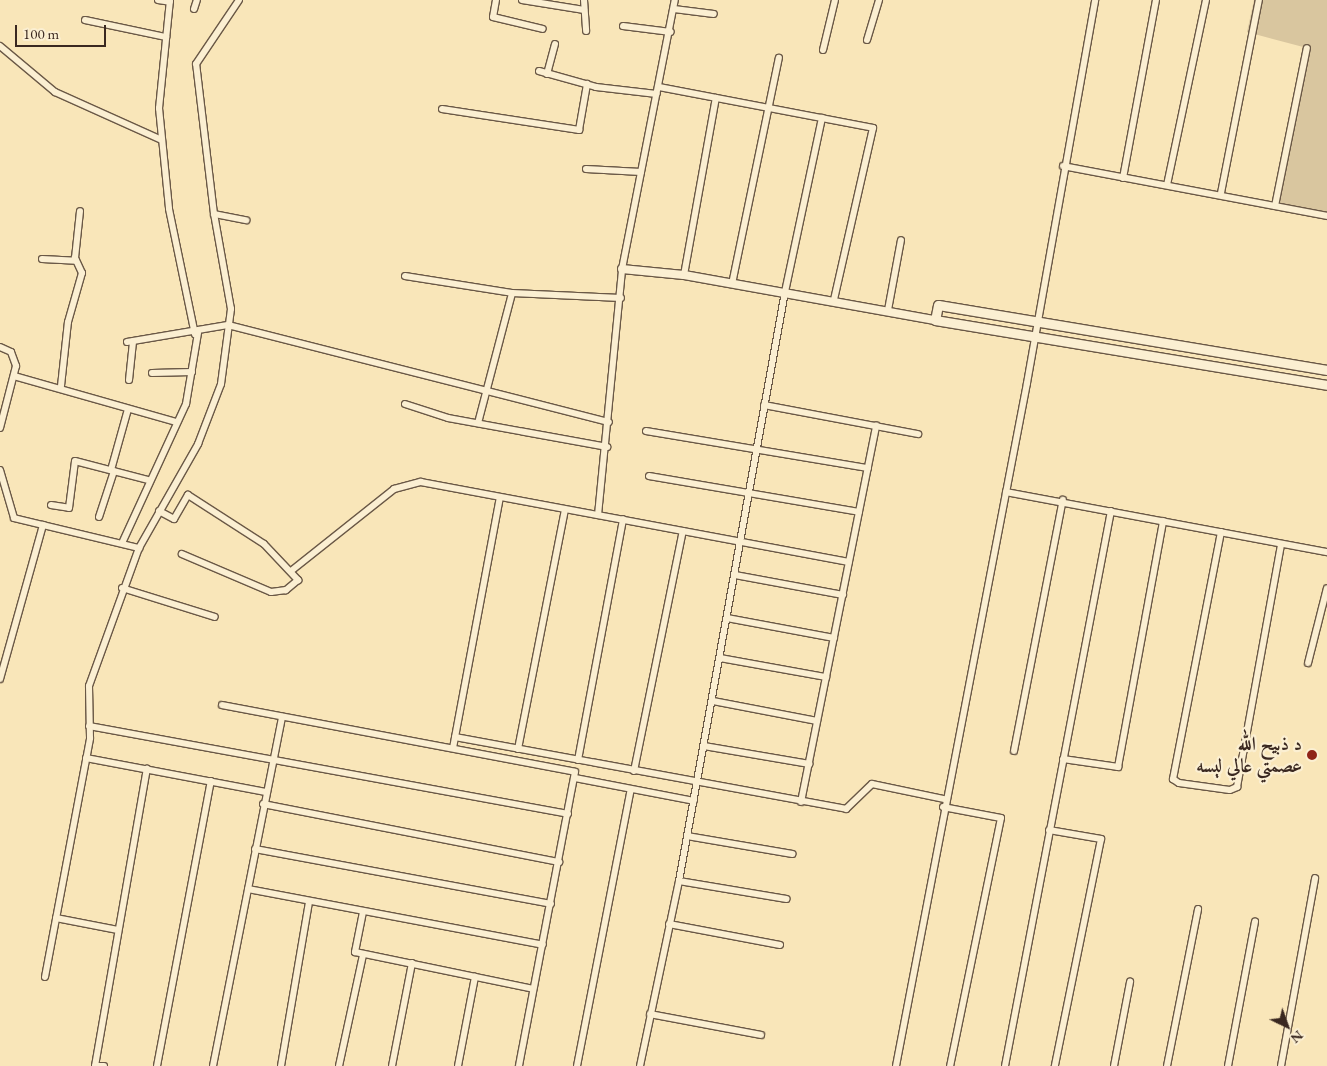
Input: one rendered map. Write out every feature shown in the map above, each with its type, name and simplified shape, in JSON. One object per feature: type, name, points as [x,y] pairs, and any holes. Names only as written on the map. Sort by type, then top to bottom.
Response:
[{"type":"main road","points":[[938,305],[1037,321],[1327,370],[1325,384],[1036,335],[935,320],[938,305]]},
{"type":"main road","points":[[1307,381],[1310,367]]},
{"type":"street","points":[[123,541],[148,480],[177,422],[192,372],[196,333],[169,209],[162,140],[159,83],[170,1],[158,0]]},
{"type":"street","points":[[194,9],[197,0]]},
{"type":"street","points":[[45,977],[86,758],[89,726],[89,686],[122,588],[138,548],[211,417],[221,384],[228,325],[232,309],[214,214],[196,64],[238,0]]},
{"type":"street","points":[[496,0],[493,17],[543,29]]},
{"type":"street","points":[[522,0],[553,3],[584,10]]},
{"type":"street","points":[[584,0],[586,31]]},
{"type":"street","points":[[598,515],[607,447],[622,269],[671,32],[675,0]]},
{"type":"street","points":[[823,50],[835,0]]},
{"type":"street","points":[[867,40],[879,0]]},
{"type":"street","points":[[896,1066],[942,807],[1036,335],[1063,166],[1095,0]]},
{"type":"street","points":[[1123,178],[1156,0]]},
{"type":"street","points":[[1167,185],[1206,0]]},
{"type":"street","points":[[1220,193],[1259,0]]},
{"type":"street","points":[[674,9],[714,14]]},
{"type":"street","points":[[84,20],[166,37]]},
{"type":"street","points":[[623,26],[671,32]]},
{"type":"street","points":[[547,74],[556,44]]},
{"type":"street","points":[[0,46],[55,92],[162,140]]},
{"type":"street","points":[[1275,206],[1307,48]]},
{"type":"street","points":[[732,284],[779,58]]},
{"type":"street","points":[[539,71],[586,84],[658,90],[716,98],[873,128],[834,299]]},
{"type":"street","points":[[442,109],[579,130],[586,84]]},
{"type":"street","points":[[684,275],[716,98]]},
{"type":"street","points":[[640,1066],[698,782],[785,292],[822,118]]},
{"type":"street","points":[[1063,166],[1123,178],[1220,193],[1327,216]]},
{"type":"street","points":[[586,169],[641,172]]},
{"type":"street","points":[[61,386],[68,322],[82,277],[76,261],[80,211]]},
{"type":"street","points":[[214,214],[246,220]]},
{"type":"street","points":[[888,310],[901,240]]},
{"type":"street","points":[[42,259],[76,261]]},
{"type":"street","points":[[622,269],[684,275],[834,299],[935,320]]},
{"type":"street","points":[[404,276],[512,293],[621,298]]},
{"type":"street","points":[[478,423],[512,293]]},
{"type":"street","points":[[129,380],[130,342],[196,333],[228,325],[609,422]]},
{"type":"street","points":[[0,347],[16,358],[14,376],[0,428]]},
{"type":"street","points":[[152,373],[192,372]]},
{"type":"street","points":[[14,376],[61,386],[177,422]]},
{"type":"street","points":[[405,404],[478,423],[607,447]]},
{"type":"street","points":[[764,405],[918,434]]},
{"type":"street","points":[[99,517],[128,408]]},
{"type":"street","points":[[801,802],[876,426]]},
{"type":"street","points":[[646,431],[868,468]]},
{"type":"street","points":[[51,505],[69,508],[75,461],[148,480]]},
{"type":"street","points":[[0,470],[14,518],[123,541],[138,548]]},
{"type":"street","points":[[649,476],[859,512]]},
{"type":"street","points":[[291,571],[394,489],[421,482],[849,562]]},
{"type":"street","points":[[1006,492],[1063,500],[1111,511],[1327,552]]},
{"type":"street","points":[[159,511],[174,519],[188,495],[254,536],[298,580],[294,586],[271,592],[182,554]]},
{"type":"street","points":[[453,748],[500,498]]},
{"type":"street","points":[[1014,751],[1063,500]]},
{"type":"street","points":[[518,748],[565,510]]},
{"type":"street","points":[[1004,1066],[1111,511]]},
{"type":"street","points":[[578,760],[623,519]]},
{"type":"street","points":[[1063,759],[1118,767],[1163,521]]},
{"type":"street","points":[[0,679],[43,525]]},
{"type":"street","points":[[634,770],[683,531]]},
{"type":"street","points":[[1221,532],[1173,779],[1179,783],[1230,790],[1237,787],[1281,544]]},
{"type":"street","points":[[735,575],[843,595]]},
{"type":"street","points":[[122,588],[215,617]]},
{"type":"street","points":[[1308,663],[1327,588]]},
{"type":"street","points":[[727,618],[834,638]]},
{"type":"street","points":[[720,658],[826,677]]},
{"type":"street","points":[[713,701],[817,721]]},
{"type":"street","points":[[222,704],[574,771],[575,778],[519,1066]]},
{"type":"street","points":[[213,1066],[263,804],[282,716]]},
{"type":"street","points":[[89,726],[568,814]]},
{"type":"street","points":[[455,737],[846,810],[872,784],[944,799]]},
{"type":"street","points":[[704,746],[809,764]]},
{"type":"street","points":[[86,758],[266,792]]},
{"type":"street","points":[[104,1066],[95,1066],[147,769]]},
{"type":"street","points":[[575,778],[694,800]]},
{"type":"street","points":[[157,1066],[211,781]]},
{"type":"street","points":[[577,1066],[630,788]]},
{"type":"street","points":[[263,804],[559,862]]},
{"type":"street","points":[[942,807],[1001,818],[950,1066]]},
{"type":"street","points":[[1049,830],[1101,839],[1055,1066]]},
{"type":"street","points":[[687,836],[792,854]]},
{"type":"street","points":[[255,849],[551,904]]},
{"type":"street","points":[[1281,1066],[1315,878]]},
{"type":"street","points":[[679,881],[786,899]]},
{"type":"street","points":[[248,889],[309,903],[543,945]]},
{"type":"street","points":[[281,1066],[309,903]]},
{"type":"street","points":[[1168,1066],[1198,909]]},
{"type":"street","points":[[363,912],[355,952],[362,955],[412,963],[533,989]]},
{"type":"street","points":[[56,918],[118,930]]},
{"type":"street","points":[[1228,1066],[1255,922]]},
{"type":"street","points":[[669,924],[780,945]]},
{"type":"street","points":[[339,1066],[362,955]]},
{"type":"street","points":[[392,1066],[412,963]]},
{"type":"street","points":[[458,1066],[475,977]]},
{"type":"street","points":[[1114,1066],[1130,982]]},
{"type":"street","points":[[650,1014],[761,1035]]},
{"type":"shaded area","points":[[1254,0],[1327,0],[1327,216],[1275,206],[1307,48],[1247,32]]},
{"type":"place","name":"د ذبیح الله عصمتي عالي لېسه","points":[[1312,755]]}]
